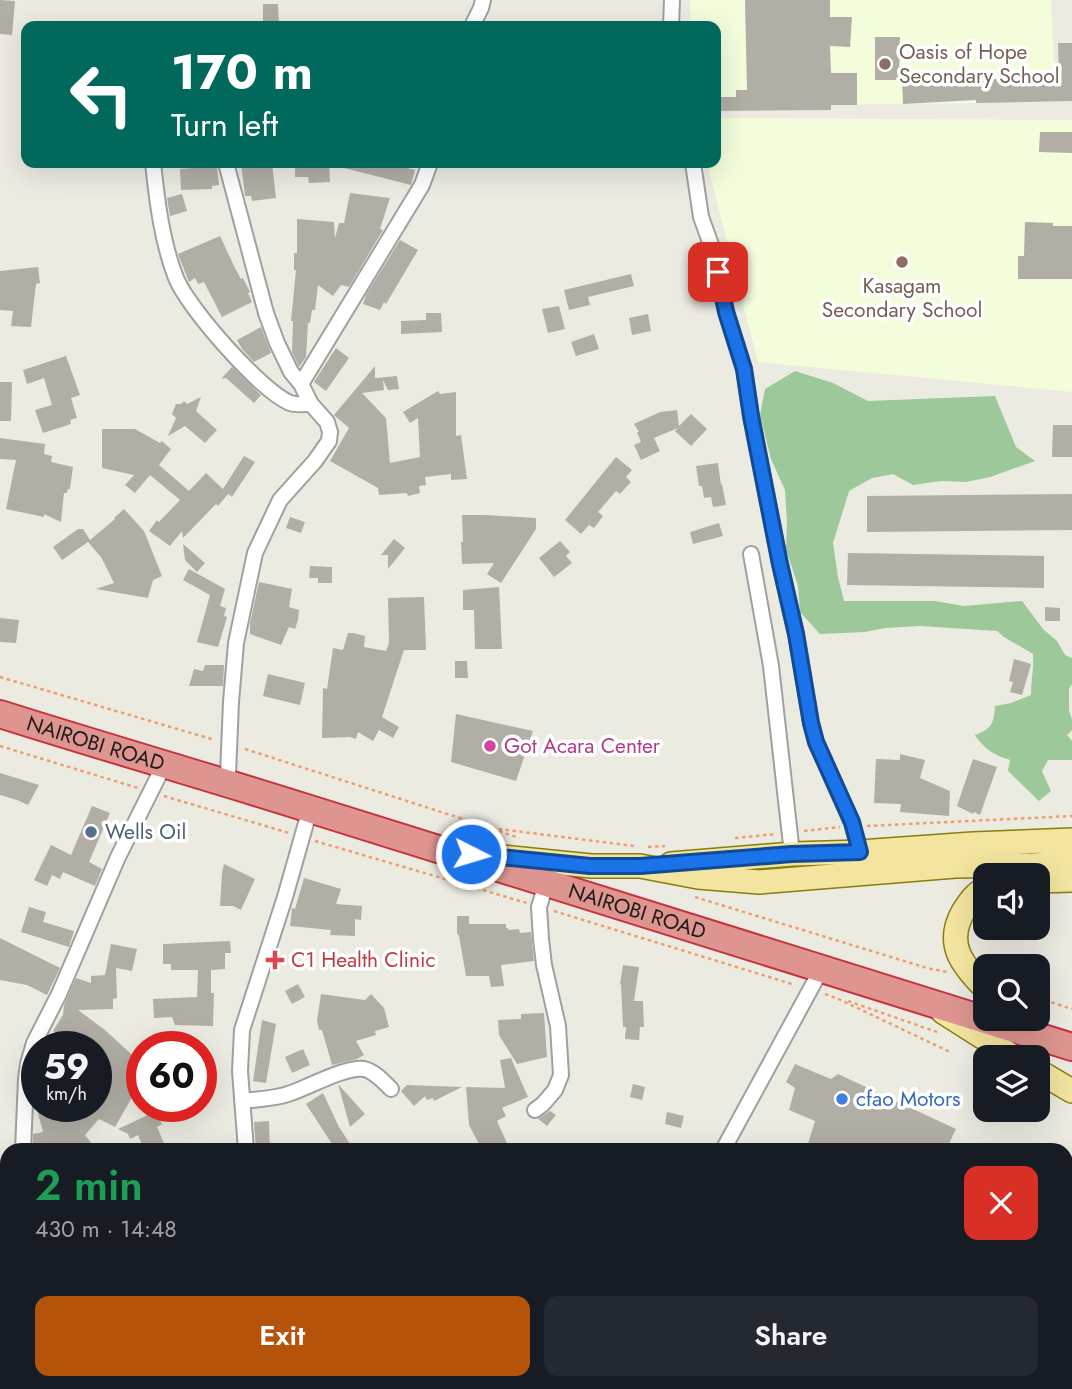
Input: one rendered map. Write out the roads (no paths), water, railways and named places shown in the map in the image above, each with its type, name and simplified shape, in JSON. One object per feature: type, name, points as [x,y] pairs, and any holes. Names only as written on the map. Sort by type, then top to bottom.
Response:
[{"type":"highway","name":"NAIROBI ROAD","points":[[0,706],[228,775],[471,854],[594,888],[973,1006]]},
{"type":"highway","name":"NAIROBI ROAD","points":[[0,714],[310,809],[543,896],[816,979],[927,1002],[1072,1047]]},
{"type":"highway","points":[[1050,1031],[1072,1037]]},
{"type":"main road","points":[[471,854],[590,866],[640,853],[791,843],[860,852],[1072,840]]},
{"type":"main road","points":[[640,853],[698,877],[759,882],[956,866],[1072,862]]},
{"type":"main road","points":[[1050,881],[1072,880]]},
{"type":"main road","points":[[973,900],[957,922],[955,939],[960,959],[973,974]]},
{"type":"main road","points":[[927,1002],[995,1045]]},
{"type":"main road","points":[[1050,1078],[1072,1091]]},
{"type":"street","points":[[474,21],[484,0]]},
{"type":"street","points":[[671,21],[672,0]]},
{"type":"street","points":[[153,168],[169,256],[181,289],[193,307],[252,374],[276,394],[292,404],[311,404]]},
{"type":"street","points":[[227,168],[266,313],[280,349],[311,404],[327,422],[330,432],[329,441],[315,461],[280,500],[255,553],[236,643],[228,775]]},
{"type":"street","points":[[301,384],[422,185],[428,168]]},
{"type":"street","points":[[694,168],[701,217],[714,253],[726,312],[744,369],[811,723],[816,742],[853,826],[860,852]]},
{"type":"street","points":[[751,554],[771,666],[791,843]]},
{"type":"street","points":[[23,1143],[26,1079],[34,1043],[59,994],[118,856],[164,765]]},
{"type":"street","points":[[245,1143],[240,1053],[242,1030],[310,809]]},
{"type":"street","points":[[535,1110],[555,1090],[561,1075],[558,1026],[544,965],[543,896]]},
{"type":"street","points":[[727,1143],[816,979]]},
{"type":"street","points":[[242,1101],[289,1094],[318,1081],[363,1068],[371,1071],[391,1089]]},
{"type":"place","name":"Oasis of Hope Secondary School","points":[[885,64]]},
{"type":"place","name":"Kasagam Secondary School","points":[[902,262]]},
{"type":"place","name":"Got Acara Center","points":[[490,746]]},
{"type":"place","name":"Wells Oil","points":[[91,832]]},
{"type":"place","name":"C1 Health Clinic","points":[[275,960]]},
{"type":"place","name":"cfao Motors","points":[[842,1099]]}]
